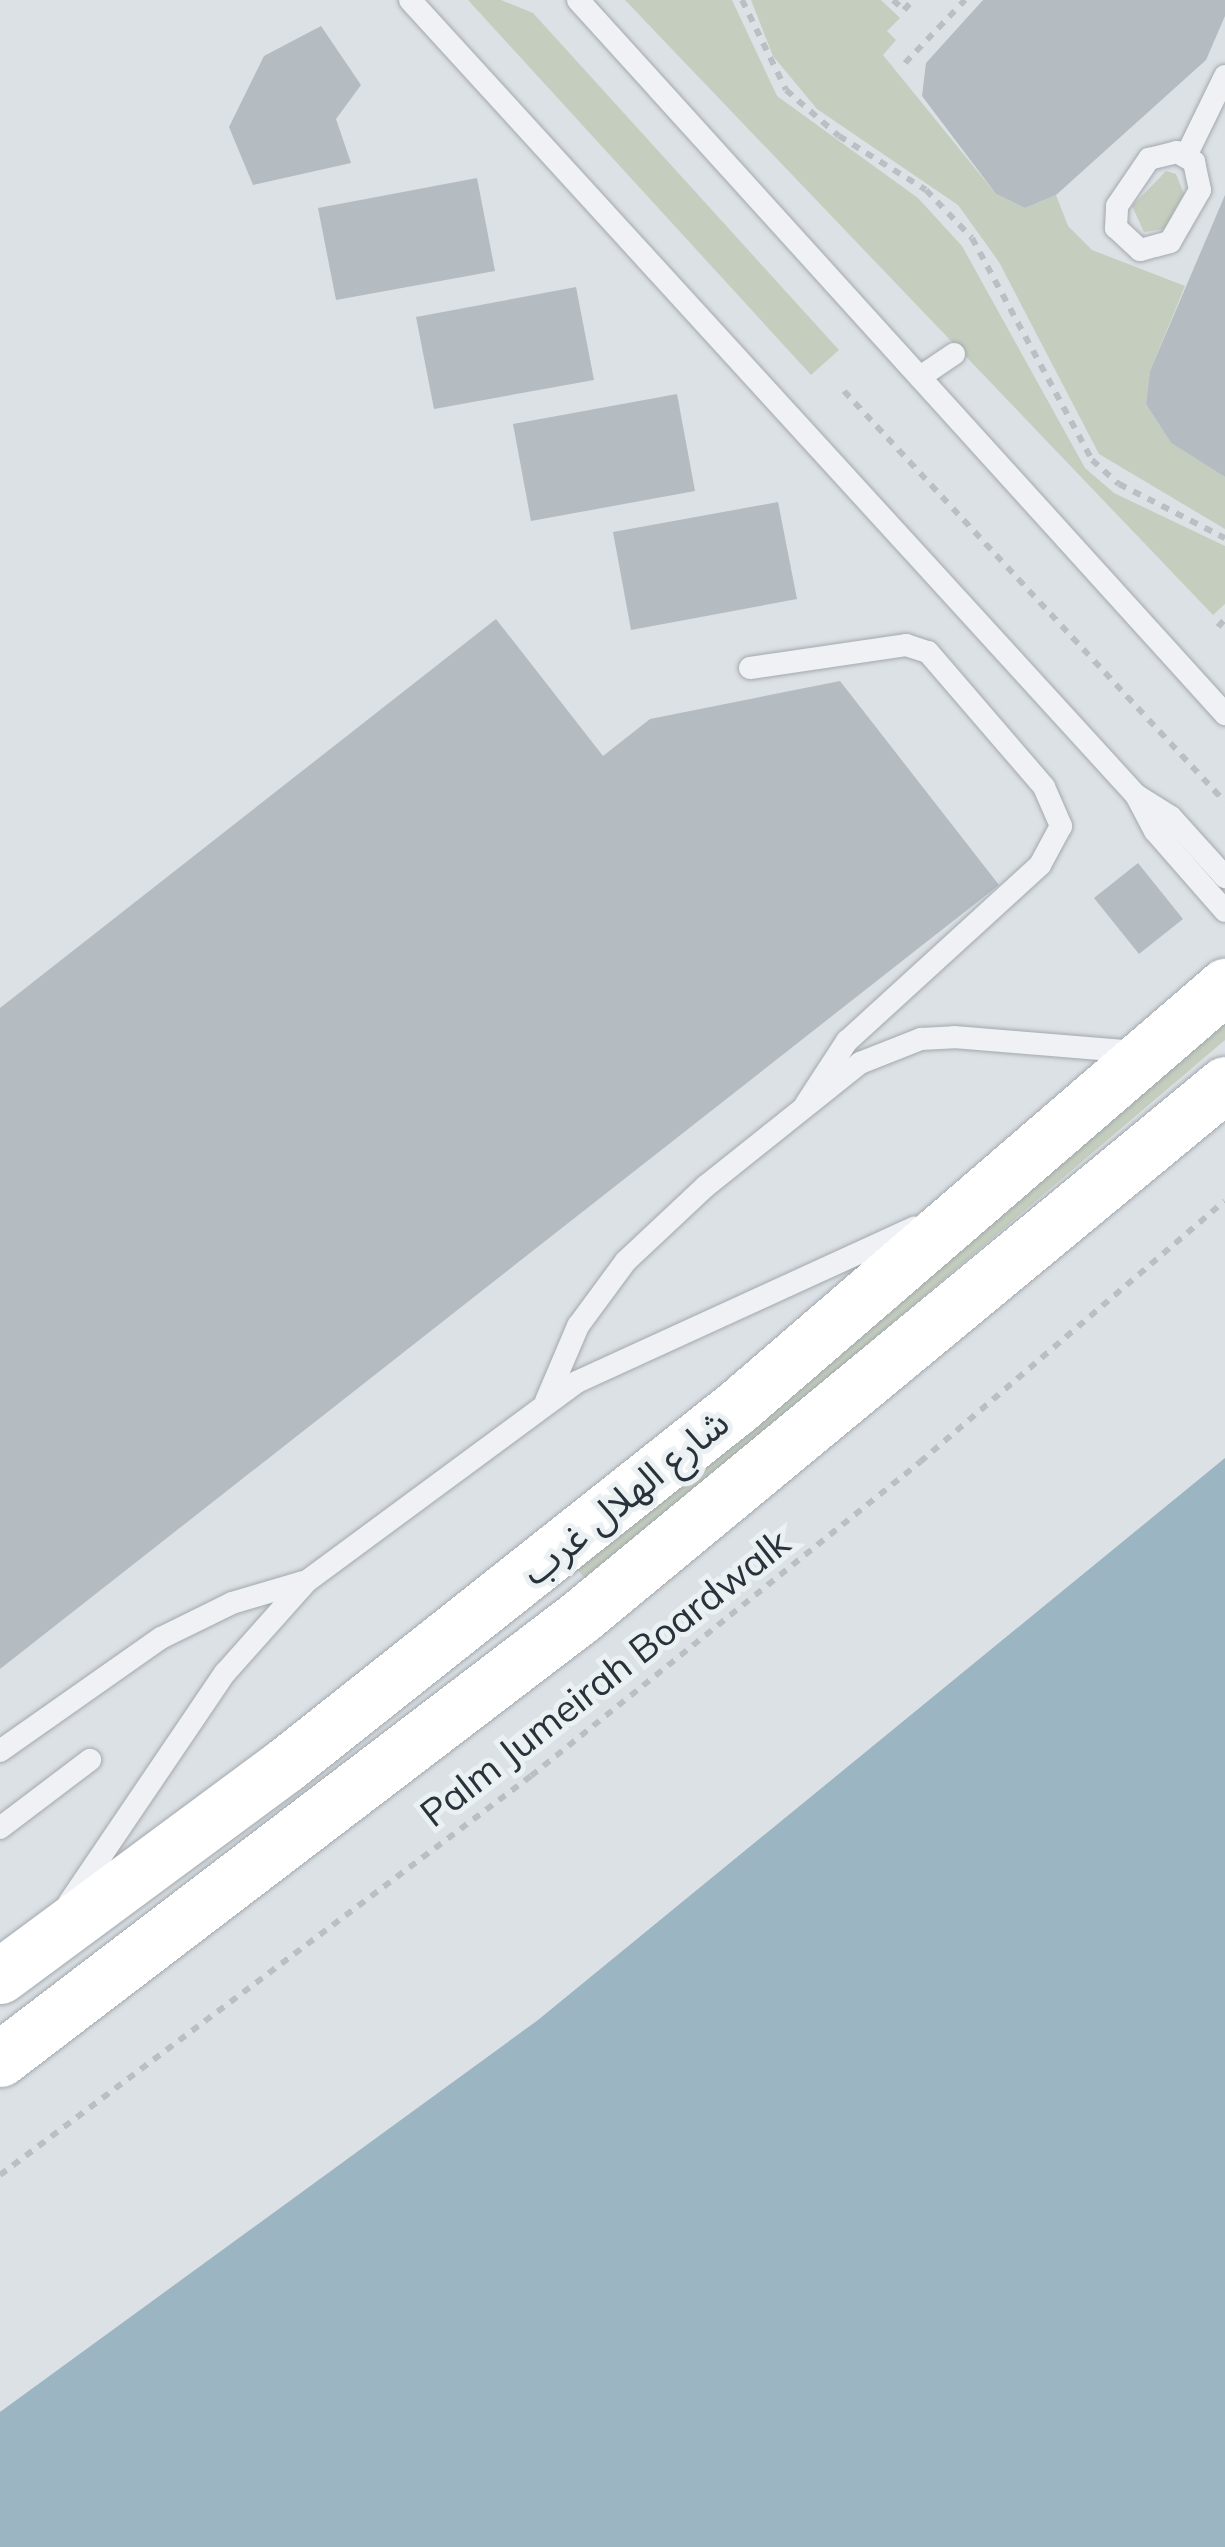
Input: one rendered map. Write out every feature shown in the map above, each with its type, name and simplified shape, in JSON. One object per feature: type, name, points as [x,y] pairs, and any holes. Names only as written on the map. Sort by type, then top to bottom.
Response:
[{"type":"main road","name":"شارع الهلال غرب","points":[[20,1961],[555,1554],[1225,986]]},
{"type":"main road","name":"شارع الهلال غرب","points":[[0,2059],[581,1616],[1225,1084]]},
{"type":"lane","points":[[410,0],[1136,795],[1155,831],[1225,911]]},
{"type":"lane","points":[[578,0],[1225,714]]},
{"type":"lane","points":[[1186,156],[1167,151],[1148,159],[1117,206],[1112,244],[1151,251],[1170,242],[1200,190],[1186,156],[1225,76]]},
{"type":"lane","points":[[920,377],[954,354]]},
{"type":"lane","points":[[750,668],[906,646],[928,652],[1044,787],[1061,826],[1040,865],[847,1041],[806,1104]]},
{"type":"lane","points":[[1136,795],[1171,817],[1225,877]]},
{"type":"lane","points":[[546,1401],[578,1326],[626,1261],[806,1104],[860,1064],[921,1039],[1150,1053]]},
{"type":"lane","points":[[20,1961],[225,1673],[307,1581],[546,1401],[642,1349],[977,1200]]},
{"type":"lane","points":[[0,1752],[161,1638],[232,1603],[307,1581]]},
{"type":"lane","points":[[0,1828],[90,1760]]},
{"type":"path","points":[[742,0],[786,90],[839,136],[926,190],[972,238],[1092,460],[1119,484],[1225,538]]},
{"type":"path","points":[[893,0],[904,10],[914,0]]},
{"type":"path","points":[[905,63],[965,0]]},
{"type":"path","points":[[844,392],[1225,802]]},
{"type":"path","points":[[1218,626],[1225,620]]},
{"type":"path","name":"Palm Jumeirah Boardwalk","points":[[0,2175],[530,1776],[920,1462],[1225,1200]]},
{"type":"green space","points":[[468,0],[501,0],[533,13],[839,350],[811,375]]},
{"type":"green space","points":[[625,0],[732,0],[777,96],[918,198],[962,246],[1085,468],[1114,493],[1225,546],[1225,604],[1213,615]]},
{"type":"green space","points":[[751,0],[881,0],[900,18],[887,31],[896,40],[883,55],[996,194],[1025,208],[1056,195],[1068,226],[1092,250],[1185,286],[1150,371],[1146,404],[1171,443],[1225,477],[1225,529],[1099,454],[999,262],[958,205],[817,109],[773,56]]},
{"type":"green space","points":[[1166,171],[1176,174],[1184,194],[1164,229],[1144,232],[1132,206]]},
{"type":"green space","points":[[1225,1017],[1225,1040],[588,1582],[577,1569]]},
{"type":"water","points":[[1225,1458],[1225,2547],[0,2547],[0,2412],[538,2020]]},
{"type":"building","points":[[983,0],[1225,0],[1225,16],[1206,60],[1056,195],[1025,208],[996,194],[922,96],[926,63]]},
{"type":"building","points":[[321,26],[361,85],[336,119],[351,163],[253,185],[229,127],[264,56]]},
{"type":"building","points":[[477,178],[495,271],[336,300],[318,208]]},
{"type":"building","points":[[1225,195],[1225,477],[1171,443],[1146,404],[1150,371]]},
{"type":"building","points":[[576,287],[594,380],[434,409],[416,317]]},
{"type":"building","points":[[677,394],[695,491],[531,521],[513,424]]},
{"type":"building","points":[[778,502],[797,599],[631,630],[613,532]]},
{"type":"building","points":[[496,619],[603,756],[650,719],[840,681],[999,885],[0,1669],[0,1008]]},
{"type":"building","points":[[1138,863],[1183,919],[1139,954],[1094,898]]}]
